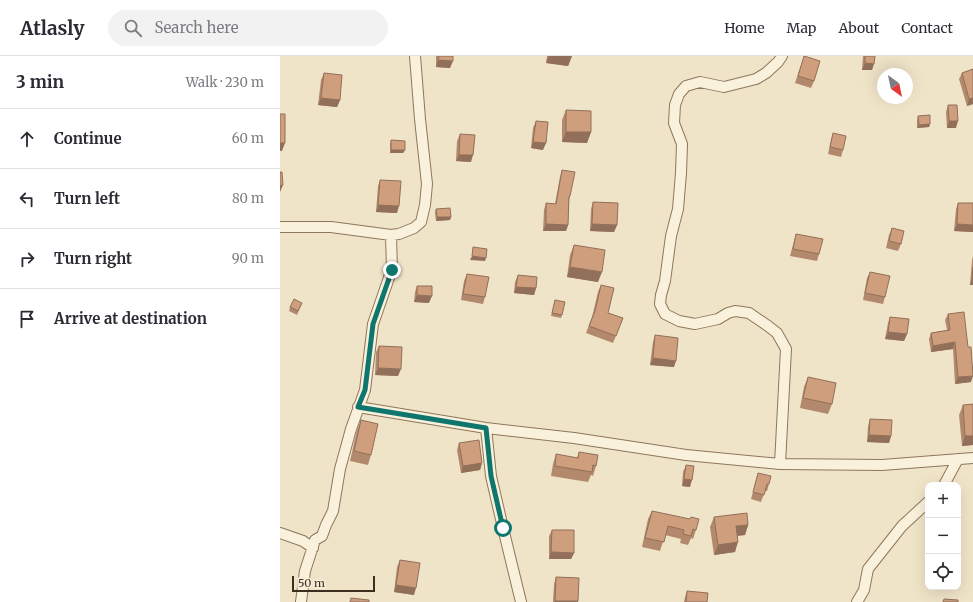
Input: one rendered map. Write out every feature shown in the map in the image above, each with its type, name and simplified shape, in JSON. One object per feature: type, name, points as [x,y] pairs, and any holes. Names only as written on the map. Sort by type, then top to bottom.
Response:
[{"type":"street","points":[[280,227],[331,227],[391,235],[399,234],[414,228],[421,222],[425,206],[427,184],[415,56]]},
{"type":"street","points":[[780,464],[786,349],[777,333],[749,313],[735,311],[718,319],[695,324],[679,321],[665,314],[660,304],[665,281],[671,236],[678,209],[682,144],[674,123],[675,105],[679,94],[686,86],[700,82],[724,87],[756,79],[766,73],[782,56]]},
{"type":"street","points":[[301,602],[305,571],[316,540],[322,536],[333,511],[340,468],[358,407],[365,390],[373,324],[392,270],[391,235]]},
{"type":"street","points":[[358,407],[486,428],[574,438],[686,455],[780,464],[882,465],[973,458]]},
{"type":"street","points":[[486,428],[491,476],[521,602]]},
{"type":"street","points":[[946,482],[958,459]]},
{"type":"street","points":[[857,602],[864,590],[868,569],[902,526],[925,505]]},
{"type":"street","points":[[280,534],[303,541],[313,548]]},
{"type":"building","points":[[439,56],[453,56],[453,61],[438,60]]},
{"type":"building","points":[[804,56],[820,61],[814,81],[798,76]]},
{"type":"building","points":[[865,56],[875,56],[874,64],[865,63]]},
{"type":"building","points":[[973,69],[973,98],[969,99],[962,73]]},
{"type":"building","points":[[324,73],[342,75],[340,100],[321,98]]},
{"type":"building","points":[[948,105],[957,105],[958,121],[949,121]]},
{"type":"building","points":[[566,110],[591,111],[591,132],[566,132]]},
{"type":"building","points":[[280,114],[285,114],[285,143],[280,143]]},
{"type":"building","points":[[930,115],[930,124],[919,125],[918,116]]},
{"type":"building","points":[[536,121],[548,122],[546,143],[533,142]]},
{"type":"building","points":[[833,133],[846,136],[843,150],[830,147]]},
{"type":"building","points":[[460,134],[475,135],[473,155],[459,155]]},
{"type":"building","points":[[391,140],[405,141],[405,150],[391,150]]},
{"type":"building","points":[[562,170],[575,172],[569,196],[568,225],[546,224],[546,203],[556,204]]},
{"type":"building","points":[[280,172],[282,172],[283,185],[280,186]]},
{"type":"building","points":[[380,180],[401,181],[399,206],[378,205]]},
{"type":"building","points":[[593,202],[618,203],[617,225],[592,224]]},
{"type":"building","points":[[958,203],[973,203],[973,225],[957,224]]},
{"type":"building","points":[[450,208],[451,217],[437,217],[436,209]]},
{"type":"building","points":[[892,228],[904,231],[901,244],[889,241]]},
{"type":"building","points":[[796,234],[823,239],[819,254],[793,249]]},
{"type":"building","points":[[574,245],[605,250],[602,272],[570,267]]},
{"type":"building","points":[[473,247],[487,249],[486,258],[472,256]]},
{"type":"building","points":[[870,272],[890,276],[885,297],[865,293]]},
{"type":"building","points":[[467,274],[489,277],[485,297],[463,294]]},
{"type":"building","points":[[518,275],[537,277],[536,288],[516,287]]},
{"type":"building","points":[[601,285],[614,288],[608,313],[623,318],[616,336],[589,326],[595,311]]},
{"type":"building","points":[[417,286],[432,286],[432,296],[417,295]]},
{"type":"building","points":[[294,299],[302,303],[298,311],[290,307]]},
{"type":"building","points":[[555,300],[565,302],[562,315],[552,313]]},
{"type":"building","points":[[964,312],[968,347],[971,347],[973,376],[958,377],[955,342],[933,346],[931,333],[950,330],[948,314]]},
{"type":"building","points":[[890,317],[909,319],[907,334],[888,332]]},
{"type":"building","points":[[655,335],[678,338],[676,361],[653,358]]},
{"type":"building","points":[[379,346],[402,347],[401,369],[378,368]]},
{"type":"building","points":[[808,377],[836,383],[832,404],[803,398]]},
{"type":"building","points":[[973,404],[973,436],[965,436],[963,405]]},
{"type":"building","points":[[870,419],[892,420],[891,436],[869,435]]},
{"type":"building","points":[[361,420],[378,424],[371,455],[354,451]]},
{"type":"building","points":[[479,440],[482,463],[463,466],[459,443]]},
{"type":"building","points":[[579,452],[598,455],[596,466],[593,465],[592,472],[555,466],[556,454],[578,458]]},
{"type":"building","points":[[686,465],[694,466],[692,480],[684,479]]},
{"type":"building","points":[[758,473],[771,476],[764,495],[753,492]]},
{"type":"building","points":[[652,511],[690,519],[691,517],[699,519],[696,530],[693,529],[691,536],[683,534],[684,530],[668,526],[664,542],[645,538]]},
{"type":"building","points":[[747,513],[748,525],[736,526],[738,542],[718,545],[714,517]]},
{"type":"building","points":[[552,530],[574,530],[574,553],[551,552]]},
{"type":"building","points":[[400,560],[420,563],[416,588],[396,585]]},
{"type":"building","points":[[556,577],[579,578],[578,601],[555,601]]},
{"type":"building","points":[[687,591],[708,593],[707,602],[686,602]]},
{"type":"building","points":[[351,598],[369,600],[369,602],[350,602]]},
{"type":"building","points":[[944,599],[958,600],[958,602],[943,602]]},
{"type":"route","points":[[392,270],[373,324],[365,390],[358,407],[486,428],[491,476],[503,528]]}]
